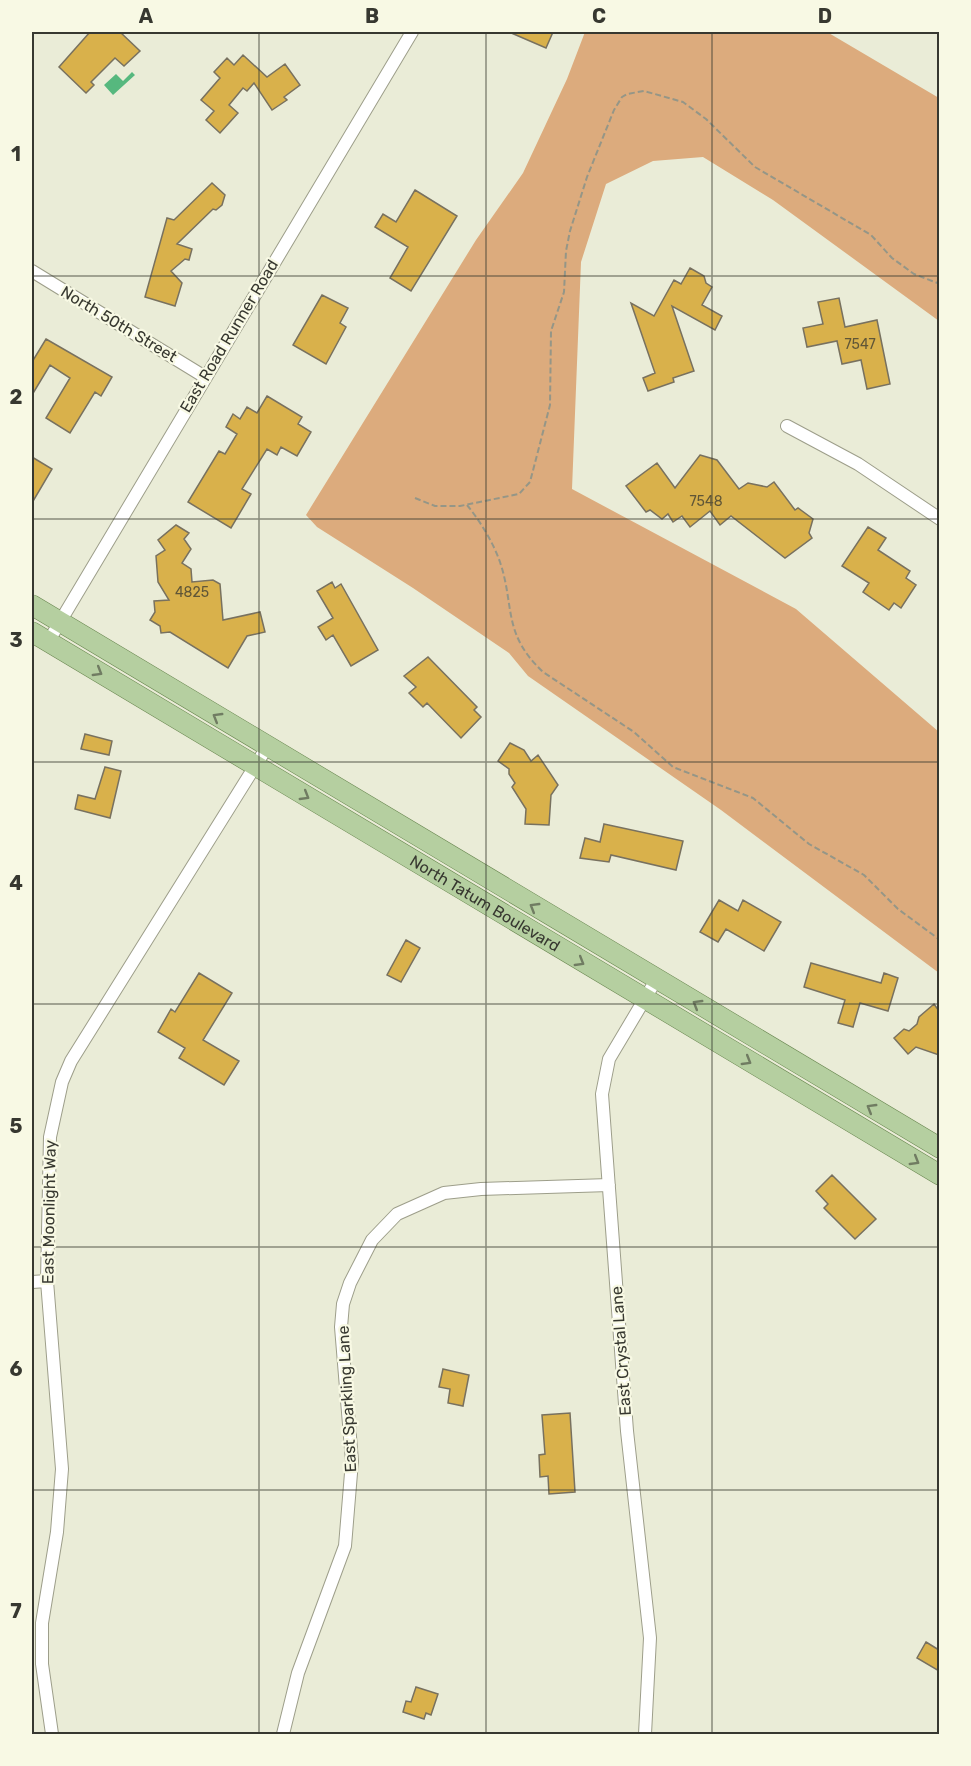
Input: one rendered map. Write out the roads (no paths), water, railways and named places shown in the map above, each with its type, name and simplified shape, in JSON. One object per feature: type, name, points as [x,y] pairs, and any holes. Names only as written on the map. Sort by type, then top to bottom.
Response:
[{"type":"main road","name":"North Tatum Boulevard","points":[[32,605],[939,1148]]},
{"type":"main road","name":"North Tatum Boulevard","points":[[40,637],[939,1175]]},
{"type":"street","name":"East Road Runner Road","points":[[40,637],[59,622],[412,32]]},
{"type":"street","name":"North 50th Street","points":[[32,271],[205,377]]},
{"type":"street","points":[[787,426],[858,464],[939,519]]},
{"type":"street","name":"East Moonlight Way","points":[[52,1734],[42,1664],[42,1623],[57,1532],[62,1468],[47,1281],[50,1137],[62,1082],[71,1061],[267,747]]},
{"type":"street","name":"East Crystal Lane","points":[[645,1734],[650,1638],[627,1431],[602,1095],[609,1059],[656,980]]},
{"type":"street","name":"East Sparkling Lane","points":[[283,1734],[298,1674],[345,1546],[352,1461],[341,1327],[343,1304],[350,1283],[372,1240],[397,1214],[444,1192],[481,1188],[609,1185]]},
{"type":"street","points":[[32,1282],[47,1281]]}]
